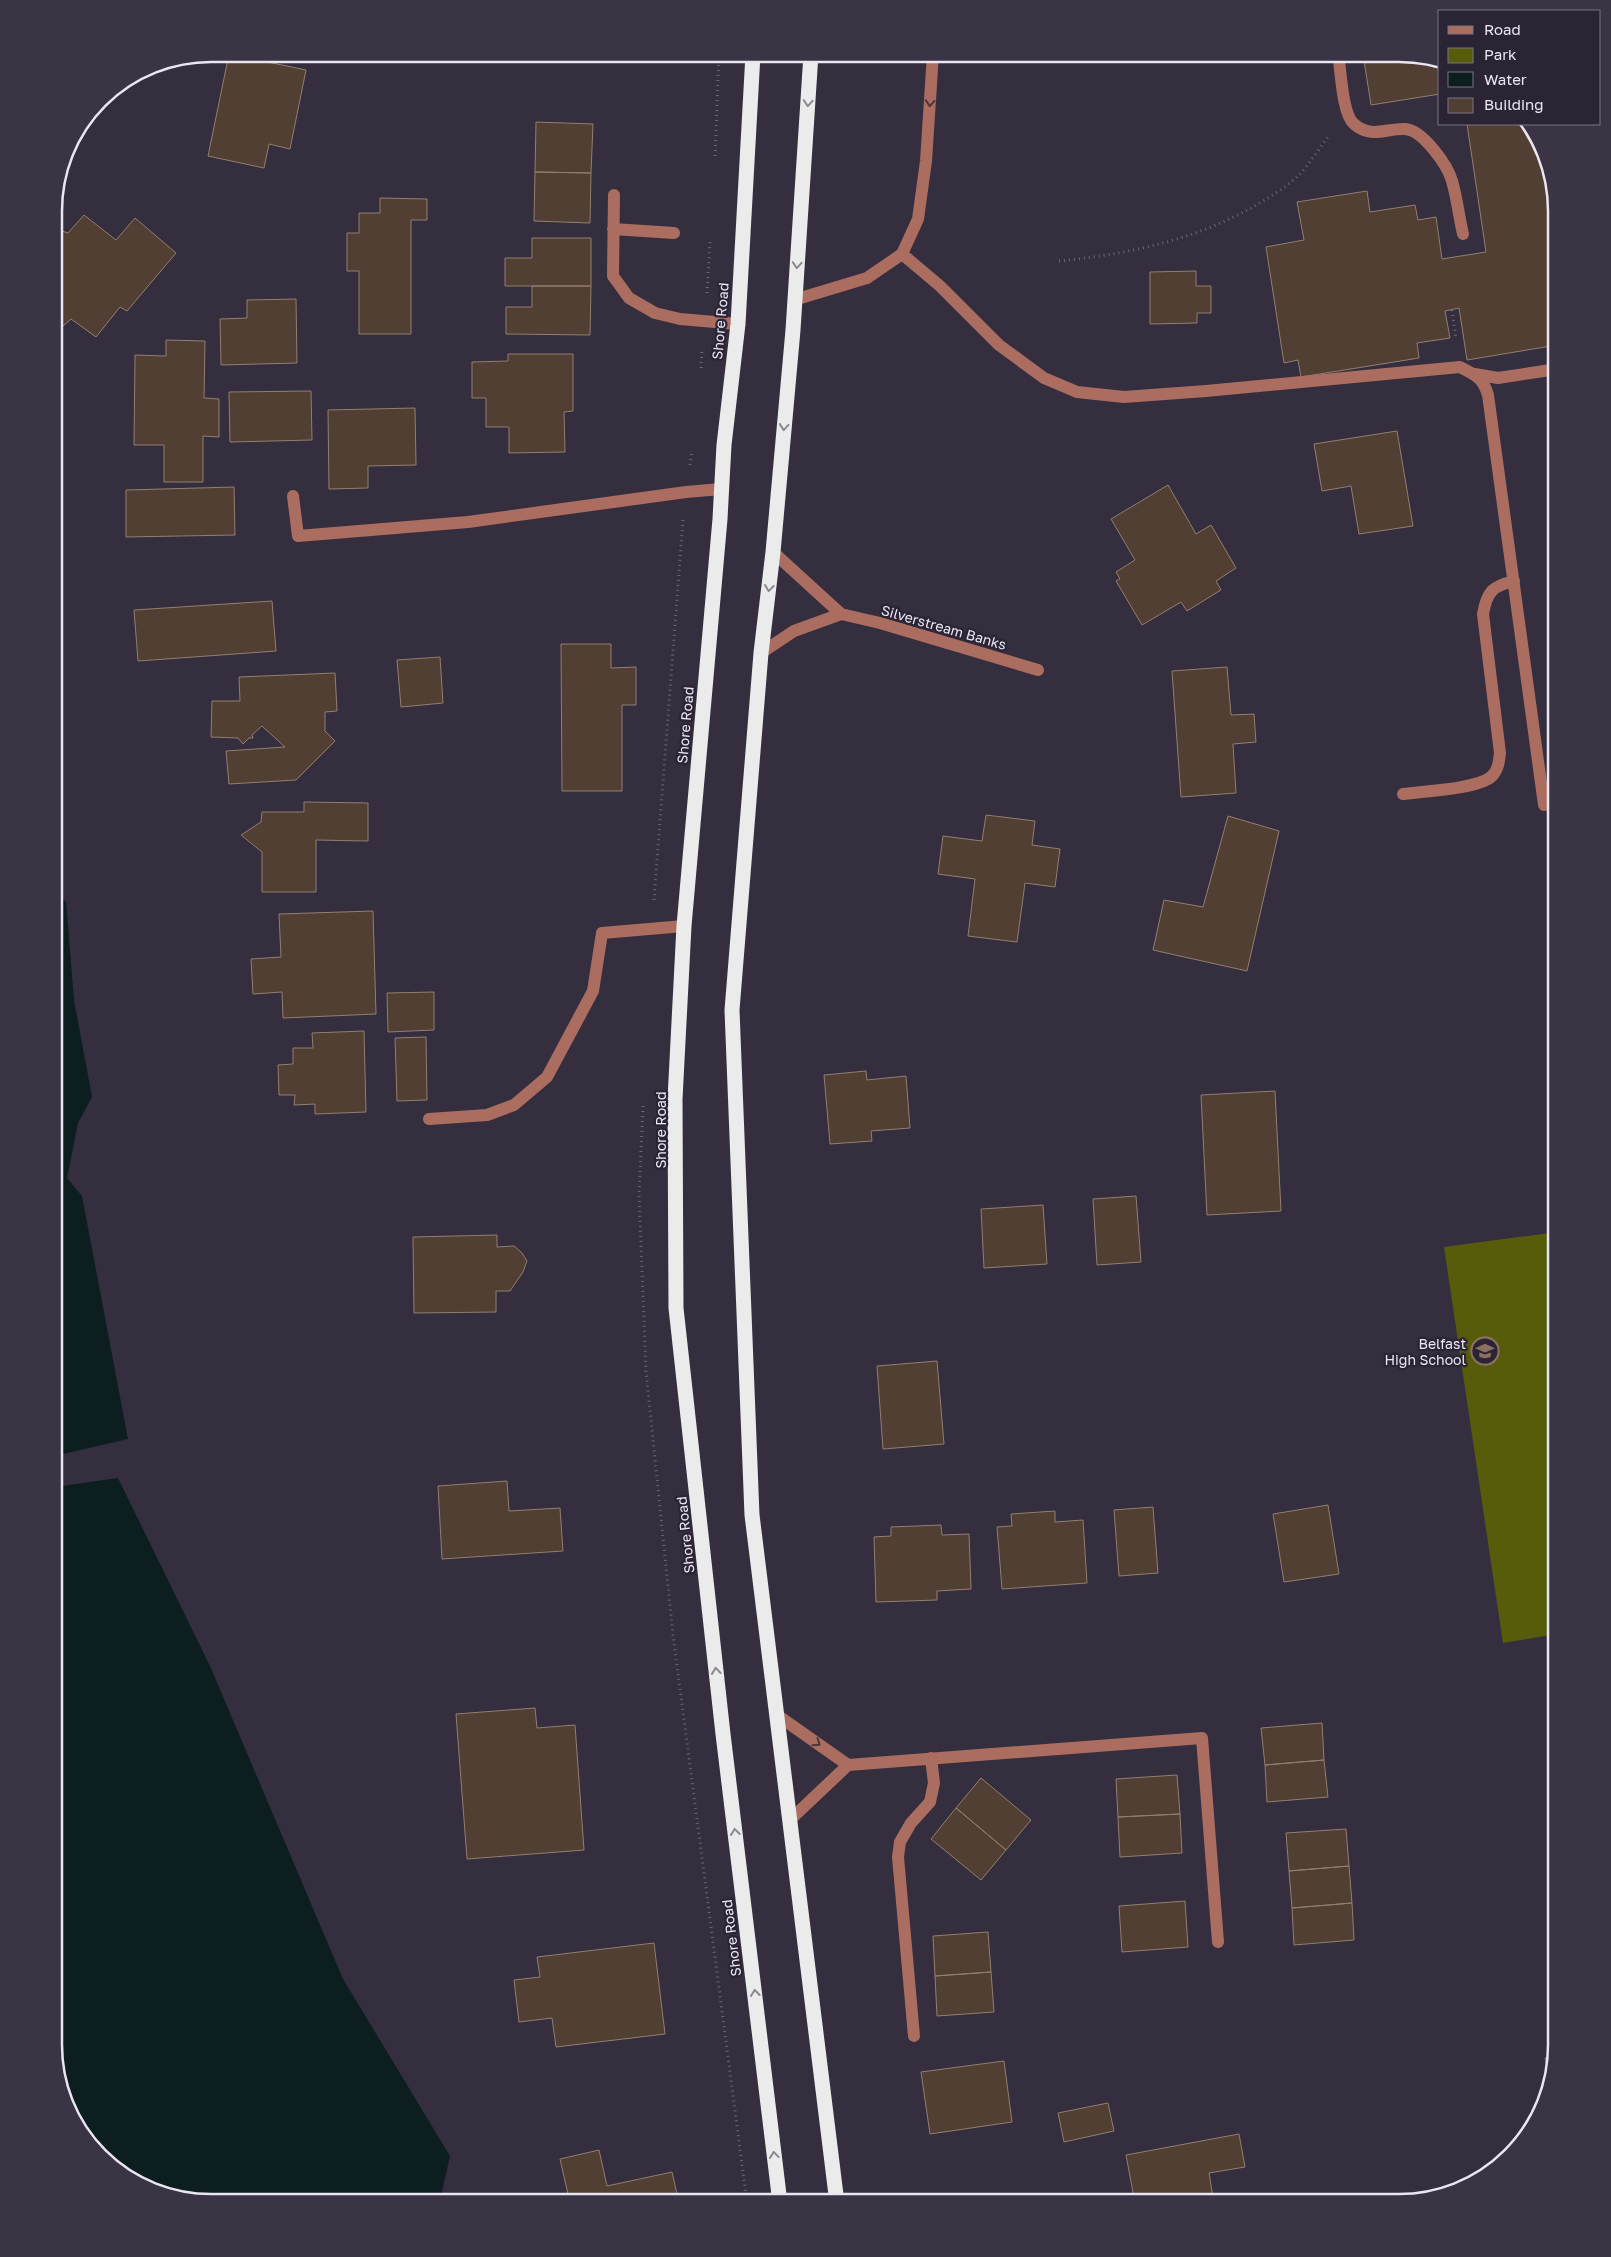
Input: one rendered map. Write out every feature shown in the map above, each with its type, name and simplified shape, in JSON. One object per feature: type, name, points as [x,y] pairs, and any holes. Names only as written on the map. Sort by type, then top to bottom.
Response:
[{"type":"highway","name":"Shore Road","points":[[752,63],[738,324],[724,445],[722,489],[684,926],[675,1098],[676,1308],[724,1744],[779,2194]]},
{"type":"highway","points":[[810,63],[794,300],[773,552],[761,653],[732,1010],[752,1515],[836,2194]]},
{"type":"street","points":[[794,300],[867,278],[902,254],[918,219],[926,161],[932,63]]},
{"type":"street","points":[[1339,63],[1345,103],[1352,123],[1364,130],[1378,133],[1406,129],[1424,140],[1441,159],[1452,180],[1463,234]]},
{"type":"street","points":[[614,195],[613,276],[629,298],[655,313],[680,319],[738,324]]},
{"type":"street","points":[[613,229],[674,233]]},
{"type":"street","points":[[902,254],[940,286],[999,345],[1044,378],[1076,392],[1124,397],[1460,367],[1484,382],[1488,395],[1544,806]]},
{"type":"street","points":[[1473,374],[1498,378],[1549,370]]},
{"type":"street","points":[[293,496],[298,536],[468,522],[686,492],[722,489]]},
{"type":"street","name":"Silverstream Banks","points":[[773,552],[841,614],[880,623],[1038,670]]},
{"type":"street","points":[[1403,794],[1479,784],[1492,776],[1499,766],[1500,753],[1483,614],[1490,591],[1498,585],[1514,581]]},
{"type":"street","points":[[761,653],[794,631],[841,614]]},
{"type":"street","points":[[429,1119],[486,1115],[514,1105],[546,1077],[592,991],[602,933],[684,926]]},
{"type":"street","points":[[777,1715],[848,1764],[1202,1738],[1218,1942]]},
{"type":"street","points":[[914,2036],[898,1857],[900,1842],[911,1823],[930,1802],[934,1783],[931,1758]]},
{"type":"street","points":[[790,1819],[848,1764]]},
{"type":"path","points":[[1059,261],[1097,257],[1175,241],[1239,216],[1300,174],[1327,137],[1345,103]]},
{"type":"green space","points":[[1549,1233],[1549,1635],[1503,1643],[1444,1247]]},
{"type":"water","points":[[63,898],[66,902],[74,1000],[92,1097],[78,1123],[67,1178],[82,1196],[128,1439],[62,1454]]},
{"type":"water","points":[[118,1478],[210,1666],[343,1979],[450,2156],[441,2194],[201,2194],[182,2192],[163,2187],[145,2179],[121,2164],[106,2151],[82,2120],[68,2084],[62,2046],[62,1486]]},
{"type":"building","points":[[227,63],[272,63],[306,70],[290,149],[269,144],[264,168],[208,156]]},
{"type":"building","points":[[1364,63],[1410,63],[1438,67],[1438,94],[1371,105]]},
{"type":"building","points":[[536,122],[593,124],[591,173],[535,172]]},
{"type":"building","points":[[1467,125],[1521,125],[1537,154],[1547,192],[1549,211],[1549,346],[1467,360],[1459,308],[1445,311],[1450,338],[1417,343],[1419,358],[1301,377],[1298,360],[1284,363],[1266,247],[1304,240],[1297,202],[1367,191],[1370,212],[1415,205],[1418,220],[1436,217],[1442,259],[1486,252]]},
{"type":"building","points":[[535,172],[591,173],[590,223],[534,221]]},
{"type":"building","points":[[380,198],[427,199],[427,220],[411,220],[411,334],[359,334],[359,271],[347,271],[347,233],[359,233],[359,213],[380,213]]},
{"type":"building","points":[[84,215],[116,240],[135,218],[176,253],[127,311],[120,307],[96,337],[71,319],[63,326],[63,231],[68,233]]},
{"type":"building","points":[[532,238],[591,238],[591,286],[505,286],[505,258],[532,258]]},
{"type":"building","points":[[1196,271],[1196,286],[1211,286],[1211,313],[1197,313],[1197,323],[1150,324],[1150,272]]},
{"type":"building","points":[[532,286],[591,286],[590,335],[506,334],[506,307],[532,307]]},
{"type":"building","points":[[296,299],[297,363],[221,365],[220,319],[247,318],[247,300]]},
{"type":"building","points":[[166,340],[205,341],[204,398],[219,399],[219,437],[203,436],[203,482],[164,482],[164,445],[134,445],[135,355],[166,356]]},
{"type":"building","points":[[508,354],[573,354],[573,411],[564,412],[565,452],[509,453],[509,427],[486,427],[486,398],[472,398],[472,362],[508,361]]},
{"type":"building","points":[[311,391],[312,440],[230,442],[229,392]]},
{"type":"building","points":[[415,408],[416,465],[368,466],[368,488],[329,489],[328,410]]},
{"type":"building","points":[[1397,431],[1413,526],[1359,534],[1351,486],[1322,491],[1314,444]]},
{"type":"building","points":[[1168,485],[1196,534],[1211,525],[1236,568],[1216,581],[1221,590],[1187,611],[1181,602],[1142,625],[1116,581],[1120,579],[1116,572],[1135,560],[1111,519]]},
{"type":"building","points":[[234,487],[235,535],[126,537],[126,490]]},
{"type":"building","points":[[272,601],[276,651],[138,661],[134,610]]},
{"type":"building","points":[[561,644],[611,644],[611,668],[636,667],[636,705],[622,705],[622,791],[562,791]]},
{"type":"building","points":[[440,657],[443,703],[401,707],[397,660]]},
{"type":"building","points":[[1227,667],[1231,715],[1254,714],[1256,742],[1233,744],[1236,793],[1181,797],[1172,671]]},
{"type":"building","points":[[335,673],[337,711],[325,712],[325,731],[335,741],[296,780],[229,784],[226,751],[285,747],[262,726],[252,735],[253,738],[249,738],[243,744],[238,738],[211,737],[212,701],[240,701],[239,677]]},
{"type":"building","points":[[304,802],[368,803],[368,841],[316,840],[316,892],[262,892],[262,852],[241,835],[261,822],[262,812],[304,812]]},
{"type":"building","points":[[986,815],[1035,821],[1032,845],[1060,849],[1055,887],[1025,883],[1017,942],[968,936],[975,879],[938,874],[943,836],[982,841]]},
{"type":"building","points":[[1228,816],[1279,831],[1247,971],[1153,950],[1164,900],[1203,907]]},
{"type":"building","points":[[373,911],[376,1014],[283,1018],[282,992],[253,994],[251,959],[281,957],[279,914]]},
{"type":"building","points":[[434,992],[434,1030],[388,1032],[387,993]]},
{"type":"building","points":[[364,1031],[366,1112],[315,1114],[315,1104],[294,1105],[295,1095],[279,1095],[278,1065],[293,1064],[293,1048],[313,1048],[312,1033]]},
{"type":"building","points":[[426,1037],[427,1100],[397,1101],[395,1038]]},
{"type":"building","points":[[866,1071],[867,1080],[906,1076],[910,1128],[871,1131],[872,1141],[830,1144],[824,1075]]},
{"type":"building","points":[[1275,1091],[1281,1211],[1207,1215],[1201,1095]]},
{"type":"building","points":[[1136,1196],[1141,1262],[1097,1265],[1093,1199]]},
{"type":"building","points":[[1043,1205],[1047,1264],[984,1268],[981,1209]]},
{"type":"building","points":[[497,1235],[497,1247],[514,1246],[527,1261],[523,1272],[510,1291],[496,1291],[496,1312],[414,1313],[413,1237]]},
{"type":"building","points":[[937,1361],[944,1444],[883,1449],[877,1366]]},
{"type":"building","points":[[507,1481],[509,1511],[560,1508],[563,1551],[442,1559],[438,1486]]},
{"type":"building","points":[[1328,1505],[1339,1574],[1284,1582],[1273,1514]]},
{"type":"building","points":[[1153,1507],[1158,1573],[1119,1576],[1114,1510]]},
{"type":"building","points":[[1055,1511],[1055,1522],[1083,1520],[1087,1583],[1002,1589],[997,1527],[1012,1526],[1011,1514]]},
{"type":"building","points":[[941,1525],[942,1535],[969,1534],[971,1589],[937,1591],[937,1600],[876,1602],[874,1537],[891,1536],[891,1527]]},
{"type":"building","points":[[535,1708],[537,1728],[575,1725],[584,1850],[467,1859],[456,1714]]},
{"type":"building","points":[[1322,1723],[1324,1760],[1265,1765],[1261,1728]]},
{"type":"building","points":[[1324,1760],[1328,1797],[1267,1802],[1265,1765]]},
{"type":"building","points":[[1177,1775],[1180,1814],[1118,1817],[1116,1779]]},
{"type":"building","points":[[981,1778],[1031,1820],[1006,1850],[956,1808]]},
{"type":"building","points":[[956,1808],[1006,1850],[981,1880],[931,1839]]},
{"type":"building","points":[[1180,1814],[1182,1853],[1120,1857],[1118,1817]]},
{"type":"building","points":[[1346,1829],[1349,1866],[1289,1871],[1286,1833]]},
{"type":"building","points":[[1349,1866],[1352,1903],[1292,1908],[1289,1871]]},
{"type":"building","points":[[1185,1901],[1188,1947],[1122,1952],[1119,1906]]},
{"type":"building","points":[[1352,1903],[1354,1940],[1294,1945],[1292,1908]]},
{"type":"building","points":[[988,1932],[991,1972],[935,1976],[933,1936]]},
{"type":"building","points":[[654,1943],[665,2034],[556,2047],[552,2018],[519,2022],[514,1980],[540,1977],[537,1957]]},
{"type":"building","points":[[991,1972],[994,2012],[937,2016],[935,1976]]},
{"type":"building","points":[[1004,2061],[1012,2122],[930,2134],[921,2072]]},
{"type":"building","points":[[1108,2103],[1114,2131],[1064,2142],[1058,2113]]},
{"type":"building","points":[[1239,2134],[1245,2167],[1209,2173],[1212,2194],[1133,2194],[1126,2155]]},
{"type":"building","points":[[599,2150],[607,2186],[672,2172],[677,2194],[568,2194],[560,2159]]},
{"type":"place","name":"Belfast High School","points":[[1485,1351]]}]
